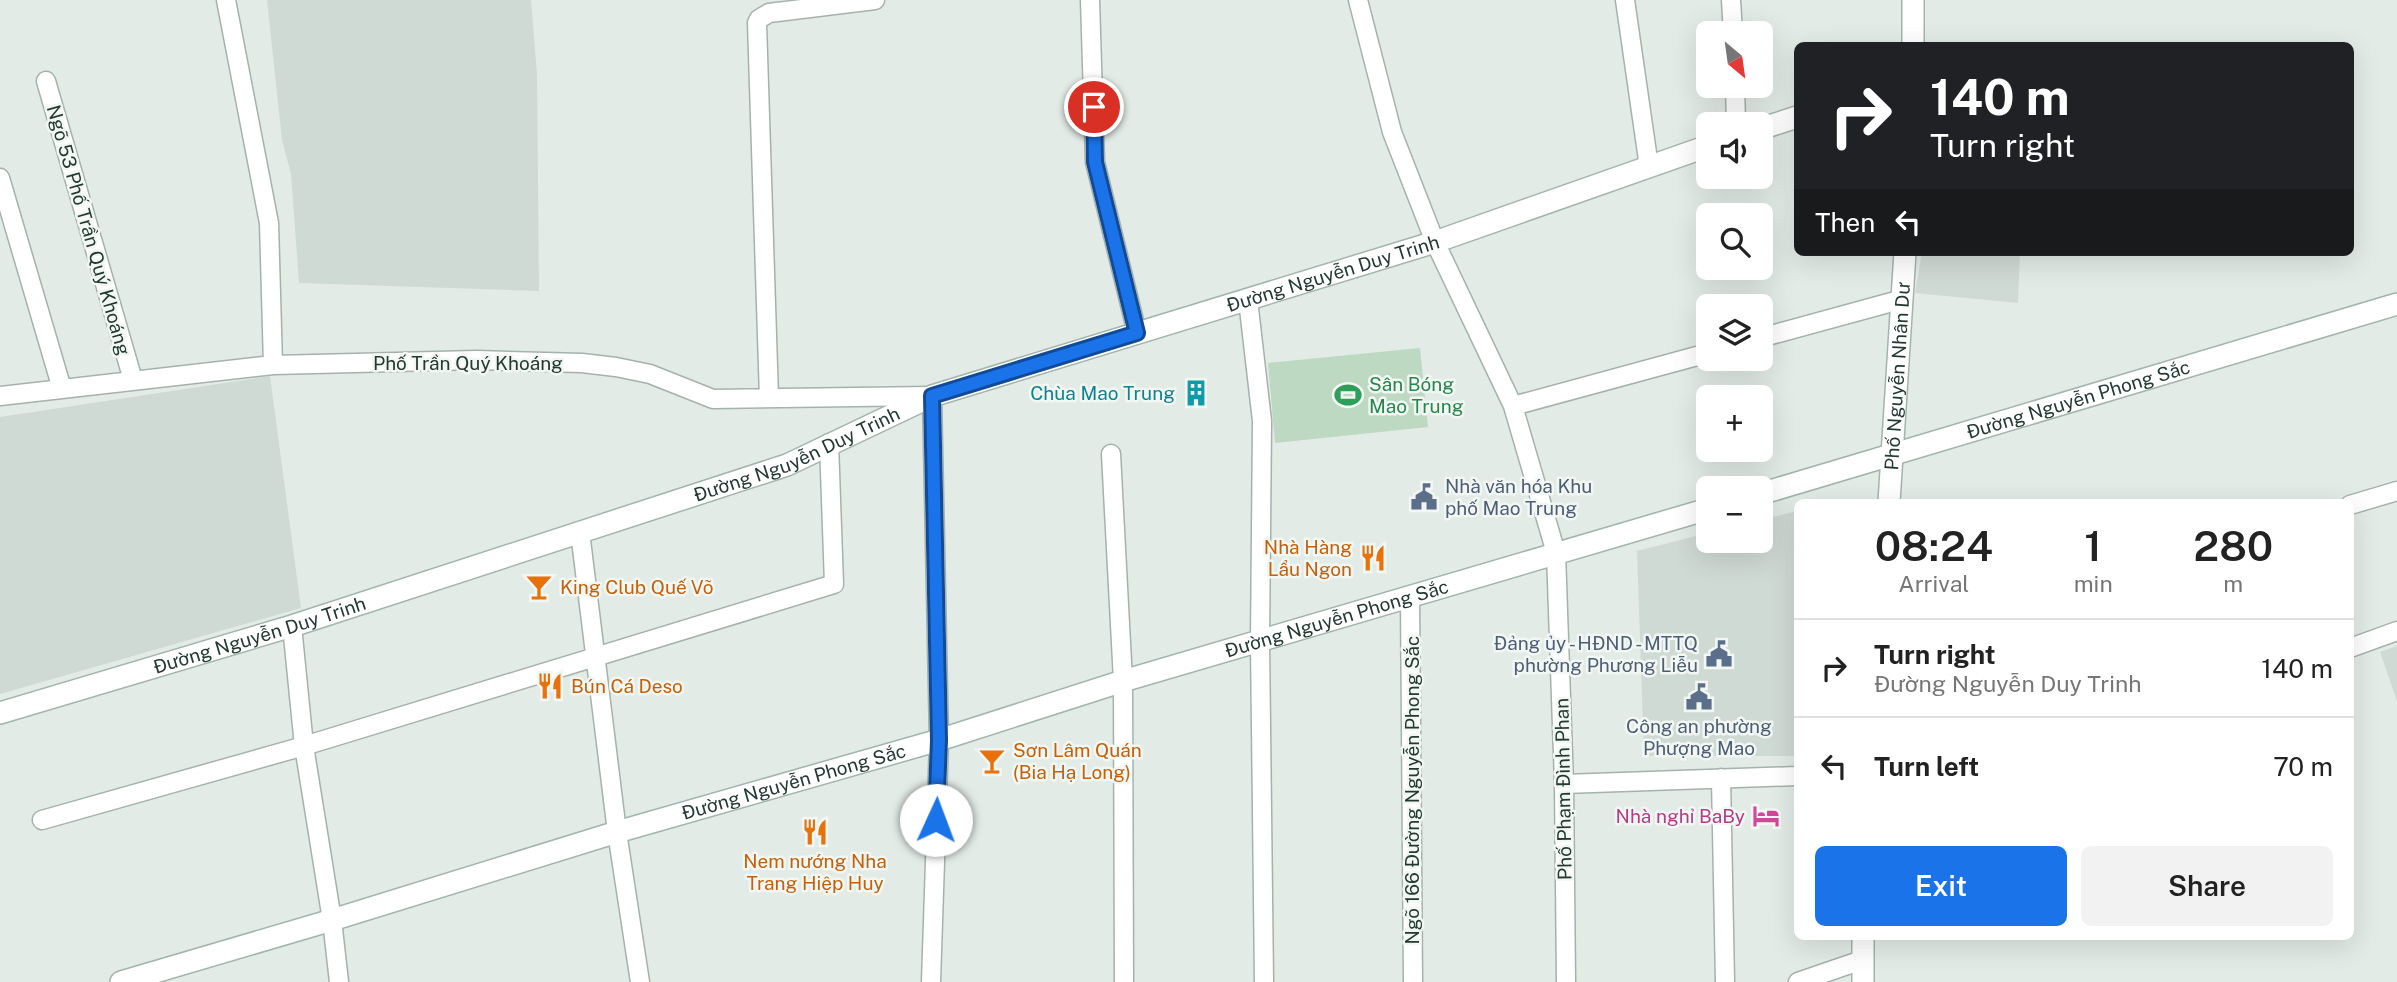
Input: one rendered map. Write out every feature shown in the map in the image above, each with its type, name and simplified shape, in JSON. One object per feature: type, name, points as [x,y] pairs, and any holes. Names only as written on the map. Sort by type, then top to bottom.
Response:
[{"type":"main road","points":[[1913,0],[1913,42]]},
{"type":"main road","points":[[1773,125],[1794,118]]},
{"type":"main road","name":"Đường Nguyễn Duy Trinh","points":[[0,713],[292,626],[787,465],[932,396],[1436,242],[1696,150]]},
{"type":"main road","name":"Phố Nguyễn Nhân Dư","points":[[1889,499],[1905,256]]},
{"type":"main road","name":"Đường Nguyễn Phong Sắc","points":[[1773,490],[2397,304]]},
{"type":"main road","name":"Đường Nguyễn Phong Sắc","points":[[121,982],[617,832],[939,740],[1123,681],[1696,512]]},
{"type":"main road","points":[[1863,940],[1863,982]]},
{"type":"street","points":[[226,0],[270,223],[273,365]]},
{"type":"street","points":[[769,398],[757,23],[769,13],[875,0]]},
{"type":"street","points":[[1090,0],[1095,162],[1137,333]]},
{"type":"street","name":"Phố Phạm Đình Phan","points":[[1358,0],[1392,132],[1436,242],[1513,406],[1556,553],[1564,784],[1566,982]]},
{"type":"street","points":[[1625,0],[1649,167]]},
{"type":"street","points":[[1731,0],[1732,21]]},
{"type":"street","name":"Ngõ 53 Phố Trần Quý Khoáng","points":[[46,81],[133,380]]},
{"type":"street","points":[[0,178],[62,389]]},
{"type":"street","points":[[1773,334],[1903,299]]},
{"type":"street","points":[[1248,300],[1262,421],[1260,642],[1264,982]]},
{"type":"street","points":[[1513,406],[1696,356]]},
{"type":"street","name":"Phố Trần Quý Khoáng","points":[[0,396],[273,365],[477,360],[582,363],[616,367],[650,374],[713,399],[932,396]]},
{"type":"street","points":[[931,982],[939,740],[932,396]]},
{"type":"street","points":[[42,820],[304,746],[834,583],[829,443]]},
{"type":"street","points":[[1111,454],[1123,681],[1124,982]]},
{"type":"street","points":[[2354,504],[2397,491]]},
{"type":"street","points":[[580,532],[617,832],[640,982]]},
{"type":"street","name":"Ngõ 166 Đường Nguyễn Phong Sắc","points":[[1410,597],[1413,982]]},
{"type":"street","points":[[292,626],[304,746],[332,920],[339,982]]},
{"type":"street","points":[[2354,647],[2397,631]]},
{"type":"street","points":[[1564,784],[1794,776]]},
{"type":"street","points":[[1721,778],[1725,982]]},
{"type":"street","points":[[1798,982],[1862,960]]},
{"type":"shaded area","points":[[267,0],[531,0],[537,74],[539,291],[299,283],[291,174],[282,140]]},
{"type":"shaded area","points":[[1921,256],[2020,256],[2018,303],[1915,293]]},
{"type":"shaded area","points":[[270,376],[301,608],[0,694],[0,417]]},
{"type":"shaded area","name":"Đảng ủy - HĐND - MTTQ phường Phương Liễu","points":[[1794,512],[1794,756],[1644,756],[1637,551],[1696,536],[1696,553],[1773,553],[1773,517]]},
{"type":"shaded area","points":[[2397,646],[2397,701],[2380,652]]},
{"type":"green space","name":"Sân Bóng Mao Trung","points":[[1420,348],[1428,427],[1275,443],[1268,363]]},
{"type":"place","name":"Chùa Mao Trung","points":[[1196,393]]},
{"type":"place","name":"Sân Bóng Mao Trung","points":[[1348,395]]},
{"type":"place","name":"Nhà văn hóa Khu phố Mao Trung","points":[[1424,497]]},
{"type":"place","name":"Nhà Hàng Lẩu Ngon","points":[[1373,558]]},
{"type":"place","name":"King Club Quế Võ","points":[[539,587]]},
{"type":"place","name":"Đảng ủy - HĐND - MTTQ phường Phương Liễu","points":[[1719,654]]},
{"type":"place","name":"Bún Cá Deso","points":[[550,686]]},
{"type":"place","name":"Công an phường Phượng Mao","points":[[1699,697]]},
{"type":"place","name":"Sơn Lâm Quán (Bia Hạ Long)","points":[[992,761]]},
{"type":"place","name":"Nhà nghỉ BaBy","points":[[1766,816]]},
{"type":"place","name":"Nem nướng Nha Trang Hiệp Huy","points":[[815,832]]},
{"type":"route","points":[[936,820],[939,740],[932,396],[1137,333],[1095,162],[1094,107]]}]
